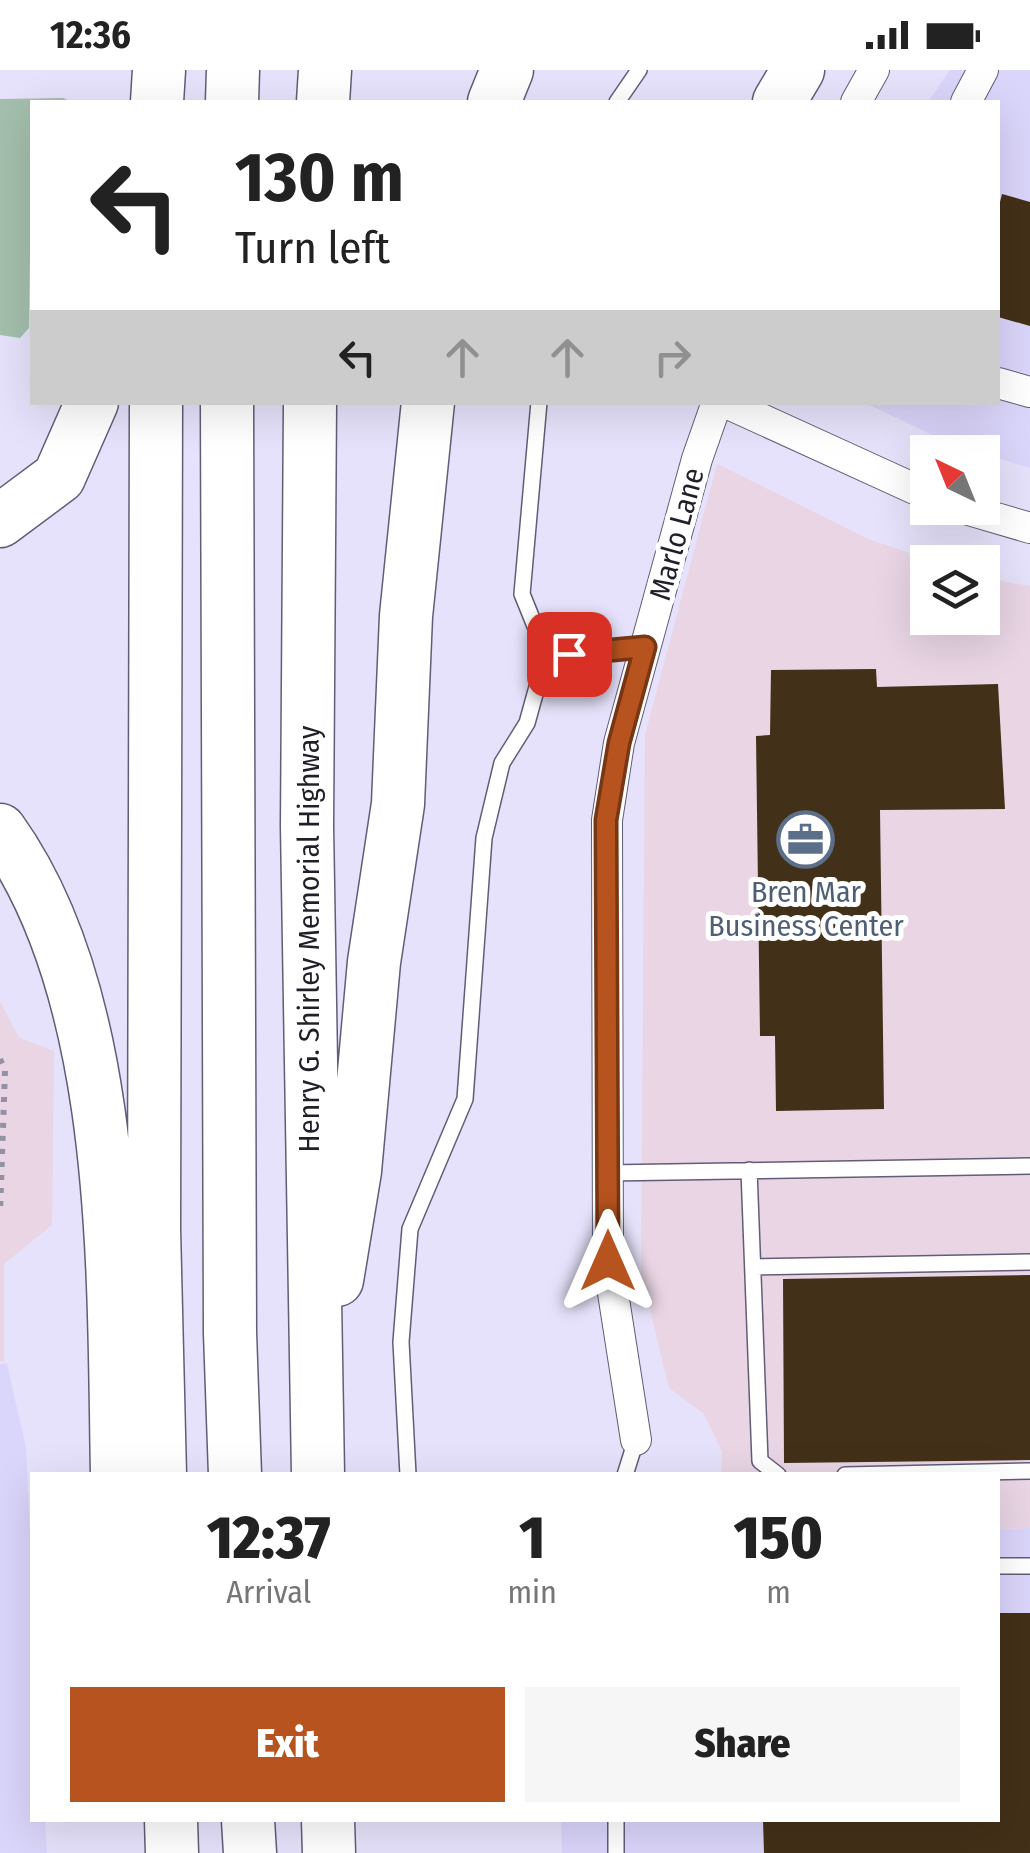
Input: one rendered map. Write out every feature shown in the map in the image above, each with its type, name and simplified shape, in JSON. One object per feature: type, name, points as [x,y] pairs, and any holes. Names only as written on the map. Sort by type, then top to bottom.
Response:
[{"type":"highway","points":[[157,100],[159,70]]},
{"type":"highway","points":[[232,100],[233,70]]},
{"type":"highway","points":[[323,100],[325,70]]},
{"type":"highway","points":[[473,100],[482,70]]},
{"type":"highway","points":[[495,100],[507,70]]},
{"type":"highway","points":[[780,100],[798,70]]},
{"type":"highway","points":[[0,521],[59,478],[91,405]]},
{"type":"highway","points":[[156,405],[154,1229],[160,1472]]},
{"type":"highway","points":[[226,405],[230,1313],[235,1472]]},
{"type":"highway","name":"Henry G. Shirley Memorial Highway","points":[[310,405],[307,845],[318,1472]]},
{"type":"highway","points":[[316,1410],[355,1171],[374,962],[398,804],[406,616],[428,405]]},
{"type":"highway","points":[[0,830],[41,904],[69,974],[90,1072],[108,1190],[117,1472]]},
{"type":"highway","points":[[172,1822],[172,1853]]},
{"type":"highway","points":[[248,1822],[250,1853]]},
{"type":"highway","points":[[328,1822],[329,1853]]},
{"type":"street","points":[[790,100],[816,70]]},
{"type":"street","points":[[857,100],[874,70]]},
{"type":"street","points":[[967,100],[983,70]]},
{"type":"street","points":[[1000,383],[1030,392]]},
{"type":"street","name":"Marlo Lane","points":[[636,1440],[608,1261],[606,820],[619,743],[645,647],[697,458],[720,405]]},
{"type":"street","points":[[728,405],[910,487]]},
{"type":"street","points":[[1000,519],[1030,528]]},
{"type":"lane","points":[[619,100],[640,70]]},
{"type":"lane","points":[[539,405],[522,594],[550,663]]},
{"type":"lane","points":[[408,1472],[401,1342],[410,1230],[465,1099],[484,838],[502,764],[527,723],[536,687],[550,663],[569,654],[645,647]]},
{"type":"lane","points":[[608,1173],[1030,1166]]},
{"type":"lane","points":[[749,1170],[760,1461],[774,1472]]},
{"type":"lane","points":[[755,1267],[1030,1262]]},
{"type":"lane","points":[[626,1472],[636,1440]]},
{"type":"lane","points":[[984,1472],[1030,1471]]},
{"type":"lane","points":[[1000,1566],[1030,1566]]},
{"type":"lane","points":[[616,1822],[616,1853]]},
{"type":"path","points":[[0,1059],[4,1071],[0,1213]]},
{"type":"shaded area","points":[[950,70],[1030,70],[1030,468],[1000,459],[1000,435],[932,435],[869,405],[1000,405],[1000,100],[929,100]]},
{"type":"shaded area","points":[[717,464],[868,539],[910,553],[910,635],[1000,635],[1000,581],[1030,586],[1030,1528],[1000,1529],[1000,1472],[721,1472],[722,1452],[704,1414],[669,1388],[641,1273],[645,735]]},
{"type":"shaded area","points":[[0,1001],[19,1038],[54,1051],[52,1225],[4,1264],[4,1361],[0,1361]]},
{"type":"shaded area","points":[[0,1364],[7,1364],[26,1448],[30,1534],[30,1822],[45,1822],[47,1853],[0,1853]]},
{"type":"shaded area","points":[[1030,1528],[1030,1853],[562,1853],[561,1822],[1000,1822],[1000,1529]]},
{"type":"green space","points":[[0,99],[68,100],[30,100],[29,328],[20,338],[0,335]]},
{"type":"building","points":[[1002,194],[1030,202],[1030,326],[1000,318]]},
{"type":"building","points":[[876,669],[877,687],[998,684],[1005,809],[880,810],[884,1109],[776,1111],[775,1036],[760,1036],[756,736],[770,735],[771,670]]},
{"type":"building","points":[[1030,1275],[1030,1460],[784,1463],[783,1279]]},
{"type":"building","points":[[1000,1613],[1030,1613],[1030,1853],[764,1853],[763,1822],[1000,1822]]},
{"type":"place","name":"Bren Mar Business Center","points":[[806,840]]},
{"type":"route","points":[[569,654],[645,647],[619,743],[606,820],[608,1261]]}]
